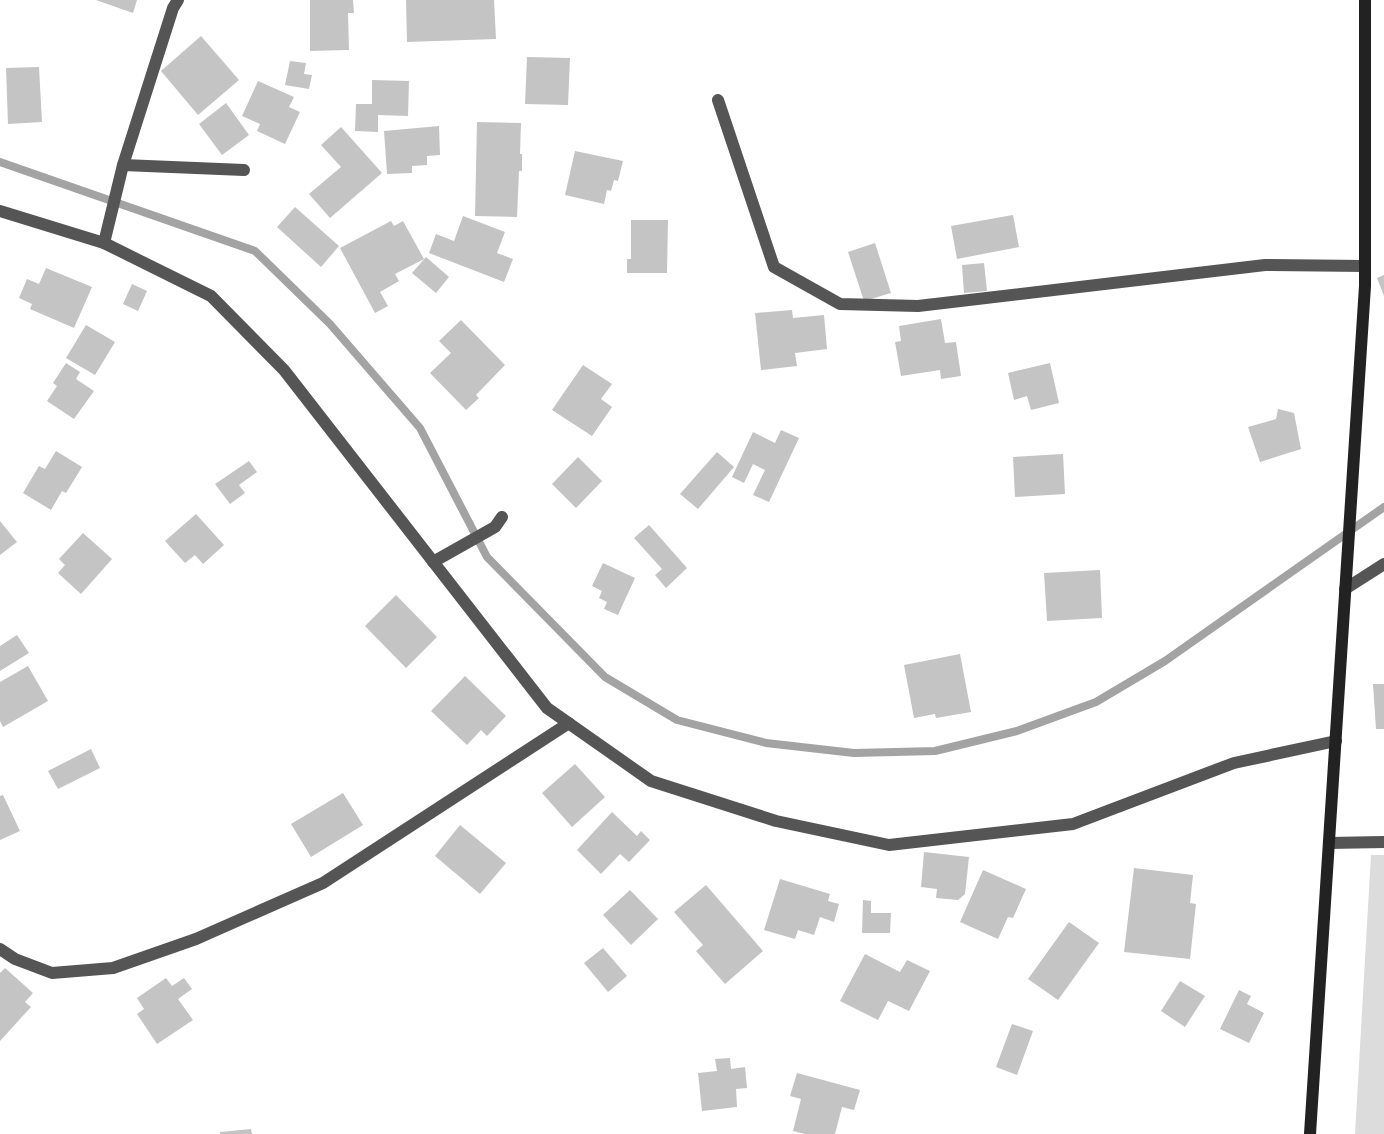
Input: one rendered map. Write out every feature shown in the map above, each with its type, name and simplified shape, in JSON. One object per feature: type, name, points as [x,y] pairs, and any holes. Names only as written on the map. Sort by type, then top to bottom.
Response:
[{"type":"main road","points":[[1310,1134],[1365,266],[1365,0]]},
{"type":"street","points":[[104,243],[123,165],[173,8],[178,0]]},
{"type":"street","points":[[718,100],[774,267],[840,304],[918,306],[1264,265],[1365,266]]},
{"type":"street","points":[[123,165],[244,170]]},
{"type":"street","points":[[0,212],[104,243],[211,296],[285,370],[547,708],[651,781],[776,821],[889,845],[1072,824],[1234,763],[1336,741]]},
{"type":"street","points":[[433,562],[460,548],[498,522]]},
{"type":"street","points":[[1346,589],[1384,564]]},
{"type":"street","points":[[0,949],[15,959],[52,973],[113,968],[196,939],[323,883],[569,723]]},
{"type":"street","points":[[1329,843],[1384,842]]},
{"type":"shaded area","points":[[1371,855],[1384,855],[1384,1134],[1355,1134]]},
{"type":"building","points":[[96,0],[137,0],[133,13]]},
{"type":"building","points":[[310,0],[353,0],[354,13],[348,13],[349,50],[310,51]]},
{"type":"building","points":[[406,0],[494,0],[496,39],[407,42]]},
{"type":"building","points":[[201,36],[239,80],[198,115],[161,71]]},
{"type":"building","points":[[527,57],[570,58],[568,105],[525,104]]},
{"type":"building","points":[[290,61],[306,63],[304,74],[312,75],[309,89],[285,85]]},
{"type":"building","points":[[39,67],[42,122],[8,124],[6,68]]},
{"type":"building","points":[[372,80],[409,81],[408,116],[378,115],[378,132],[355,131],[356,104],[372,104]]},
{"type":"building","points":[[258,81],[294,97],[289,107],[300,112],[285,144],[257,131],[260,124],[242,116]]},
{"type":"building","points":[[226,103],[249,135],[222,155],[199,124]]},
{"type":"building","points":[[477,122],[521,123],[522,171],[519,171],[517,217],[475,216]]},
{"type":"building","points":[[439,126],[440,155],[427,156],[427,165],[412,166],[412,173],[387,174],[384,131]]},
{"type":"building","points":[[341,127],[382,173],[330,218],[309,194],[341,167],[321,145]]},
{"type":"building","points":[[575,151],[623,161],[618,181],[614,180],[611,191],[607,190],[604,204],[565,195]]},
{"type":"building","points":[[295,207],[339,246],[321,267],[277,227]]},
{"type":"building","points":[[1013,215],[1019,247],[957,259],[951,226]]},
{"type":"building","points":[[463,216],[505,232],[497,253],[513,259],[504,282],[429,253],[436,234],[454,241]]},
{"type":"building","points":[[631,220],[668,220],[667,273],[627,273],[627,259],[631,259]]},
{"type":"building","points":[[391,221],[394,226],[403,221],[424,259],[395,274],[399,281],[380,292],[388,306],[375,313],[340,248]]},
{"type":"building","points":[[875,243],[891,293],[864,301],[848,252]]},
{"type":"building","points":[[426,257],[449,277],[436,293],[412,273]]},
{"type":"building","points":[[984,263],[987,291],[964,293],[962,265]]},
{"type":"building","points":[[46,268],[92,287],[74,328],[30,309],[32,304],[19,298],[27,279],[39,284]]},
{"type":"building","points":[[1384,275],[1384,296],[1377,278]]},
{"type":"building","points":[[132,284],[147,291],[138,311],[123,304]]},
{"type":"building","points":[[792,310],[793,318],[824,315],[827,349],[795,353],[797,366],[761,370],[755,313]]},
{"type":"building","points":[[941,319],[945,343],[956,342],[961,376],[941,379],[940,370],[901,376],[895,342],[901,341],[899,326]]},
{"type":"building","points":[[461,320],[505,365],[476,395],[479,398],[466,410],[430,373],[451,353],[439,341]]},
{"type":"building","points":[[86,325],[115,342],[95,375],[66,358]]},
{"type":"building","points":[[66,363],[80,372],[76,379],[94,391],[74,419],[47,401],[57,386],[53,383]]},
{"type":"building","points":[[1050,363],[1059,403],[1031,410],[1027,396],[1014,400],[1008,373]]},
{"type":"building","points":[[583,365],[612,384],[601,399],[612,407],[592,436],[552,410]]},
{"type":"building","points":[[1278,409],[1294,413],[1301,449],[1260,462],[1248,427],[1276,419]]},
{"type":"building","points":[[781,430],[799,438],[769,502],[753,495],[765,470],[753,464],[744,483],[732,477],[753,432],[775,443]]},
{"type":"building","points":[[56,451],[82,467],[66,493],[62,491],[51,510],[23,493],[39,466],[45,469]]},
{"type":"building","points":[[717,452],[734,467],[698,509],[680,494]]},
{"type":"building","points":[[1063,454],[1065,494],[1015,497],[1013,457]]},
{"type":"building","points":[[578,457],[602,481],[576,508],[552,484]]},
{"type":"building","points":[[249,461],[257,472],[239,485],[245,493],[230,504],[215,484]]},
{"type":"building","points":[[196,514],[224,545],[203,564],[195,555],[185,563],[165,541]]},
{"type":"building","points":[[0,521],[17,542],[0,555]]},
{"type":"building","points":[[649,525],[687,568],[666,588],[655,575],[662,569],[634,538]]},
{"type":"building","points":[[83,533],[112,559],[81,594],[58,573],[65,565],[59,559]]},
{"type":"building","points":[[603,563],[635,578],[618,615],[604,609],[607,602],[599,598],[602,591],[592,586]]},
{"type":"building","points":[[1100,570],[1102,618],[1047,621],[1044,573]]},
{"type":"building","points":[[396,595],[437,637],[406,668],[365,626]]},
{"type":"building","points":[[17,635],[29,653],[0,671],[0,646]]},
{"type":"building","points":[[960,654],[971,712],[936,718],[935,714],[914,718],[904,665]]},
{"type":"building","points":[[28,666],[48,701],[3,727],[0,721],[0,682]]},
{"type":"building","points":[[465,676],[506,716],[487,736],[481,730],[467,745],[431,711]]},
{"type":"building","points":[[1373,684],[1384,684],[1384,729],[1376,729]]},
{"type":"building","points":[[91,749],[100,768],[58,789],[48,771]]},
{"type":"building","points":[[575,764],[605,797],[572,827],[542,793]]},
{"type":"building","points":[[343,793],[363,825],[311,857],[291,824]]},
{"type":"building","points":[[3,795],[20,831],[0,840],[0,796]]},
{"type":"building","points":[[612,812],[637,836],[641,831],[650,840],[629,862],[620,854],[601,874],[577,850]]},
{"type":"building","points":[[460,825],[506,863],[480,894],[435,856]]},
{"type":"building","points":[[924,852],[969,857],[965,894],[958,900],[936,898],[937,889],[921,887]]},
{"type":"building","points":[[1134,868],[1193,875],[1190,903],[1196,904],[1190,959],[1124,952]]},
{"type":"building","points":[[983,870],[1026,889],[1013,918],[1008,917],[998,939],[960,922]]},
{"type":"building","points":[[780,879],[830,894],[828,901],[839,904],[834,922],[820,917],[814,935],[798,930],[795,939],[764,930]]},
{"type":"building","points":[[706,885],[763,951],[725,984],[696,951],[703,945],[674,912]]},
{"type":"building","points":[[630,890],[658,919],[631,945],[603,915]]},
{"type":"building","points":[[863,900],[871,901],[871,913],[891,913],[890,933],[862,933]]},
{"type":"building","points":[[1069,922],[1099,943],[1058,1000],[1028,979]]},
{"type":"building","points":[[603,948],[627,976],[608,992],[584,963]]},
{"type":"building","points":[[865,954],[900,972],[907,960],[930,971],[909,1011],[888,1001],[878,1020],[840,1001]]},
{"type":"building","points":[[5,968],[33,993],[25,1002],[31,1007],[0,1041],[0,973]]},
{"type":"building","points":[[166,978],[172,986],[184,978],[192,989],[178,999],[193,1020],[157,1044],[137,1014],[144,1009],[137,998]]},
{"type":"building","points":[[1180,981],[1205,996],[1185,1027],[1161,1011]]},
{"type":"building","points":[[1239,990],[1251,996],[1247,1004],[1264,1013],[1249,1043],[1220,1029]]},
{"type":"building","points":[[1012,1024],[1033,1031],[1017,1075],[996,1067]]},
{"type":"building","points":[[730,1058],[731,1069],[745,1067],[747,1088],[736,1089],[737,1107],[702,1111],[698,1073],[717,1071],[715,1059]]},
{"type":"building","points":[[797,1073],[860,1090],[854,1110],[842,1107],[835,1134],[805,1134],[793,1131],[801,1099],[790,1096]]},
{"type":"building","points":[[251,1129],[252,1134],[220,1134],[220,1132]]},
{"type":"waterway","points":[[0,162],[255,251],[330,324],[420,428],[487,557],[605,677],[677,720],[766,743],[854,753],[935,751],[1017,731],[1096,702],[1165,661],[1384,507]]}]
